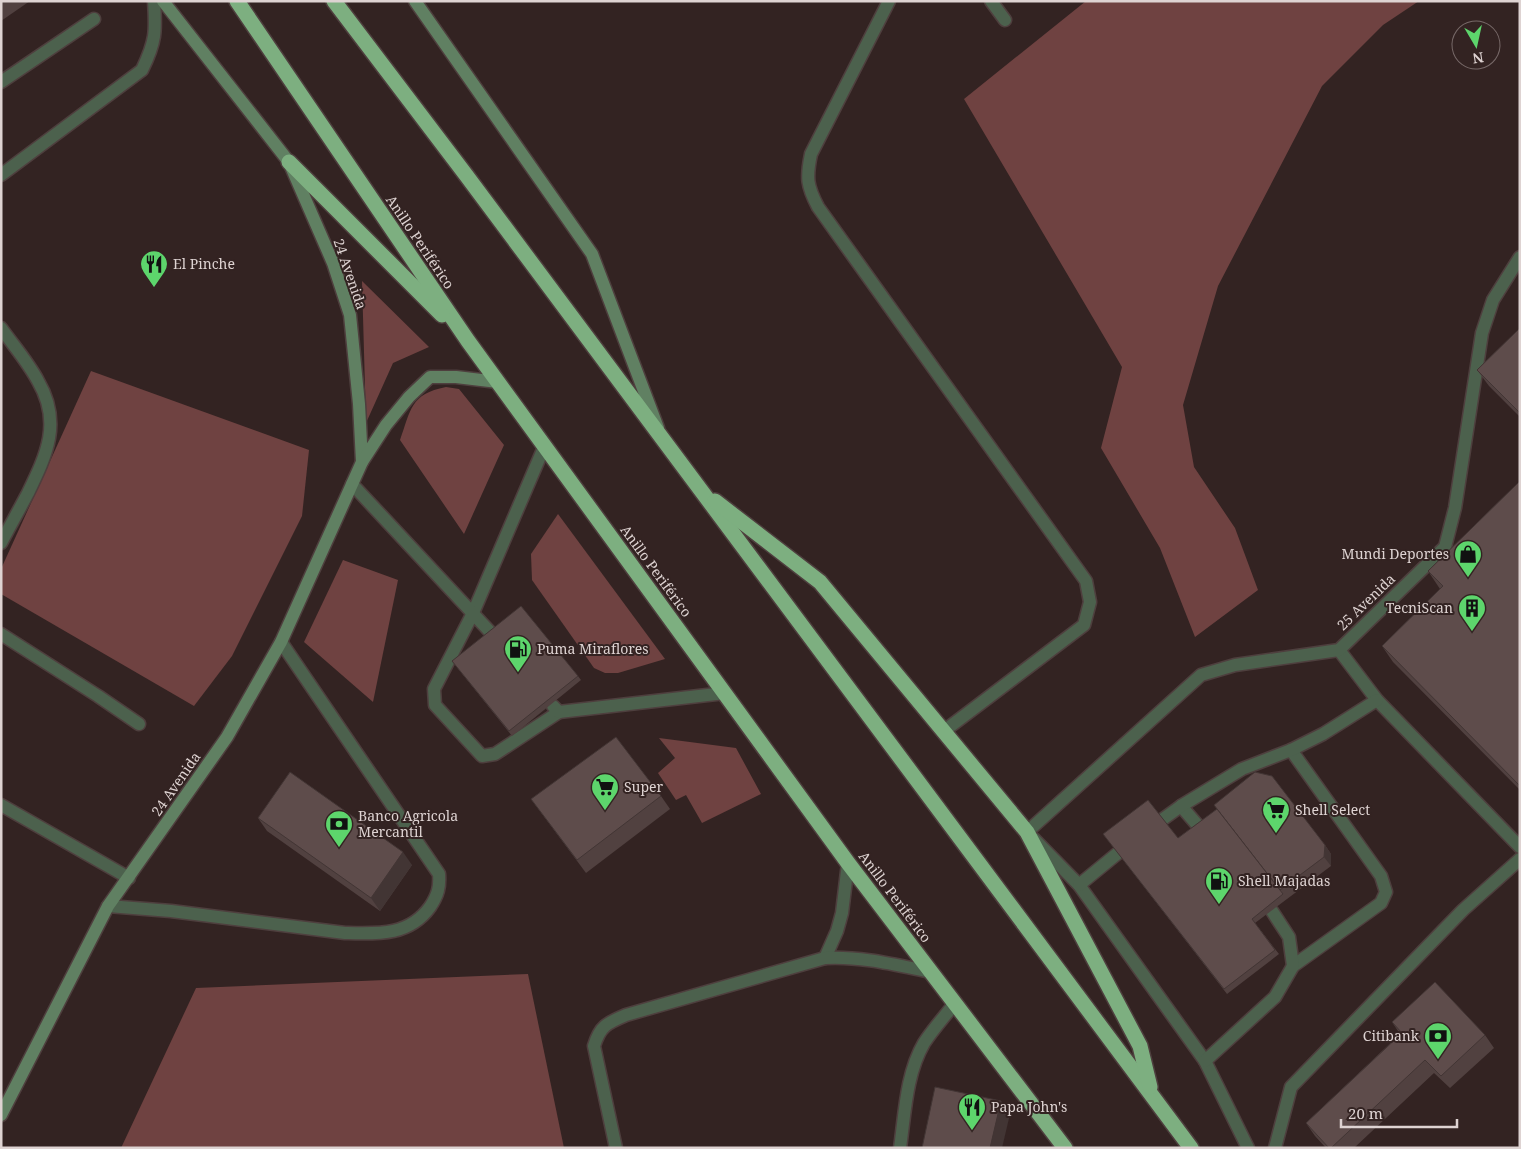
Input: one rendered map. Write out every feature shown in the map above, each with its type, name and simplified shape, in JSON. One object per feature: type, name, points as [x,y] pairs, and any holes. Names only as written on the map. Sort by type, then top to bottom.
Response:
[{"type":"highway","name":"Anillo Periférico","points":[[237,1],[468,341],[848,863],[955,1003],[1056,1141],[1065,1148]]},
{"type":"highway","points":[[334,1],[1191,1148]]},
{"type":"highway","points":[[289,162],[468,341]]},
{"type":"highway","points":[[698,488],[820,582],[1027,832],[1140,1046],[1151,1093]]},
{"type":"street","points":[[1,175],[142,70],[151,51],[156,31],[154,1]]},
{"type":"street","points":[[163,1],[289,162]]},
{"type":"street","points":[[415,1],[592,254],[662,440]]},
{"type":"street","points":[[888,1],[811,154],[808,170],[809,190],[818,207],[1086,581],[1090,602],[1084,625],[944,731]]},
{"type":"street","points":[[991,1],[1005,20]]},
{"type":"street","points":[[1,82],[94,19]]},
{"type":"street","name":"24 Avenida","points":[[289,162],[333,263],[350,315],[359,404],[362,462]]},
{"type":"street","name":"25 Avenida","points":[[1027,832],[1201,675],[1235,665],[1339,650],[1445,547],[1455,508],[1482,333],[1493,300],[1520,257]]},
{"type":"street","points":[[1,328],[39,381],[47,400],[50,420],[49,441],[44,461],[1,544]]},
{"type":"street","name":"24 Avenida","points":[[1,1116],[108,906],[226,737],[282,642],[362,462],[386,425],[409,397],[430,376],[498,382]]},
{"type":"street","points":[[544,445],[472,613],[434,689],[435,705],[482,756],[495,754],[555,708],[725,693]]},
{"type":"street","points":[[352,484],[493,635]]},
{"type":"street","points":[[1,634],[139,724]]},
{"type":"street","points":[[108,906],[171,910],[345,933],[369,934],[389,933],[415,923],[435,899],[440,887],[439,874],[282,642]]},
{"type":"street","points":[[1339,650],[1377,700],[1520,848]]},
{"type":"street","points":[[1163,819],[1242,769],[1291,750],[1323,734],[1377,700]]},
{"type":"street","points":[[1205,1061],[1275,998],[1293,966],[1380,903],[1386,892],[1381,876],[1291,750]]},
{"type":"street","points":[[1,805],[129,878]]},
{"type":"street","points":[[1181,806],[1200,828]]},
{"type":"street","points":[[1027,832],[1079,885],[1205,1061],[1248,1148]]},
{"type":"street","points":[[1079,885],[1118,853]]},
{"type":"street","points":[[1275,1148],[1291,1087],[1463,910],[1520,859]]},
{"type":"street","points":[[825,958],[837,931],[842,913],[848,863]]},
{"type":"street","points":[[1272,911],[1289,937],[1293,966]]},
{"type":"street","points":[[616,1148],[594,1046],[598,1034],[610,1022],[626,1015],[825,958],[845,956],[868,959],[930,972]]},
{"type":"street","points":[[900,1148],[908,1090],[915,1064],[925,1042],[955,1003]]},
{"type":"shaded area","points":[[1086,1],[1419,1],[1383,25],[1322,86],[1218,286],[1183,405],[1194,467],[1235,528],[1258,590],[1195,637],[1160,548],[1101,448],[1122,367],[964,99]]},
{"type":"shaded area","points":[[362,281],[429,347],[393,363],[366,423]]},
{"type":"shaded area","points":[[91,371],[309,450],[302,516],[232,656],[194,706],[1,594],[1,569]]},
{"type":"shaded area","points":[[446,387],[459,389],[504,445],[464,534],[400,440],[410,412],[419,399],[434,390]]},
{"type":"shaded area","points":[[558,514],[665,659],[618,673],[605,673],[594,668],[532,580],[531,554]]},
{"type":"shaded area","points":[[343,560],[398,580],[373,702],[304,642]]},
{"type":"shaded area","points":[[659,738],[736,748],[761,794],[702,823],[686,795],[676,800],[658,773],[675,758]]},
{"type":"shaded area","points":[[528,974],[564,1148],[121,1148],[196,988]]},
{"type":"building","points":[[1520,328],[1520,413],[1477,370]]},
{"type":"building","name":"TecniScan","points":[[1520,481],[1520,786],[1382,646],[1443,586],[1428,571]]},
{"type":"building","name":"Puma Miraflores","points":[[521,606],[578,676],[509,731],[452,661]]},
{"type":"building","name":"Super","points":[[616,737],[661,796],[577,860],[531,799]]},
{"type":"building","name":"Banco Agricola Mercantil","points":[[290,772],[403,852],[371,898],[258,818]]},
{"type":"building","name":"Shell Select","points":[[1255,772],[1272,776],[1325,845],[1324,857],[1280,890],[1214,805]]},
{"type":"building","name":"Shell Majadas","points":[[1148,800],[1178,838],[1217,809],[1283,894],[1252,919],[1275,950],[1224,989],[1103,834]]},
{"type":"building","name":"Citibank","points":[[1435,982],[1485,1035],[1441,1076],[1425,1060],[1329,1148],[1306,1123],[1402,1033],[1392,1022]]},
{"type":"building","name":"Papa John's","points":[[935,1087],[1001,1101],[990,1148],[922,1148]]},
{"type":"place","name":"El Pinche","points":[[154,288]]},
{"type":"place","name":"Mundi Deportes","points":[[1468,578]]},
{"type":"place","name":"TecniScan","points":[[1472,632]]},
{"type":"place","name":"Puma Miraflores","points":[[518,673]]},
{"type":"place","name":"Super","points":[[605,811]]},
{"type":"place","name":"Shell Select","points":[[1276,834]]},
{"type":"place","name":"Banco Agricola Mercantil","points":[[339,848]]},
{"type":"place","name":"Shell Majadas","points":[[1219,905]]},
{"type":"place","name":"Citibank","points":[[1438,1060]]},
{"type":"place","name":"Papa John's","points":[[972,1131]]}]
